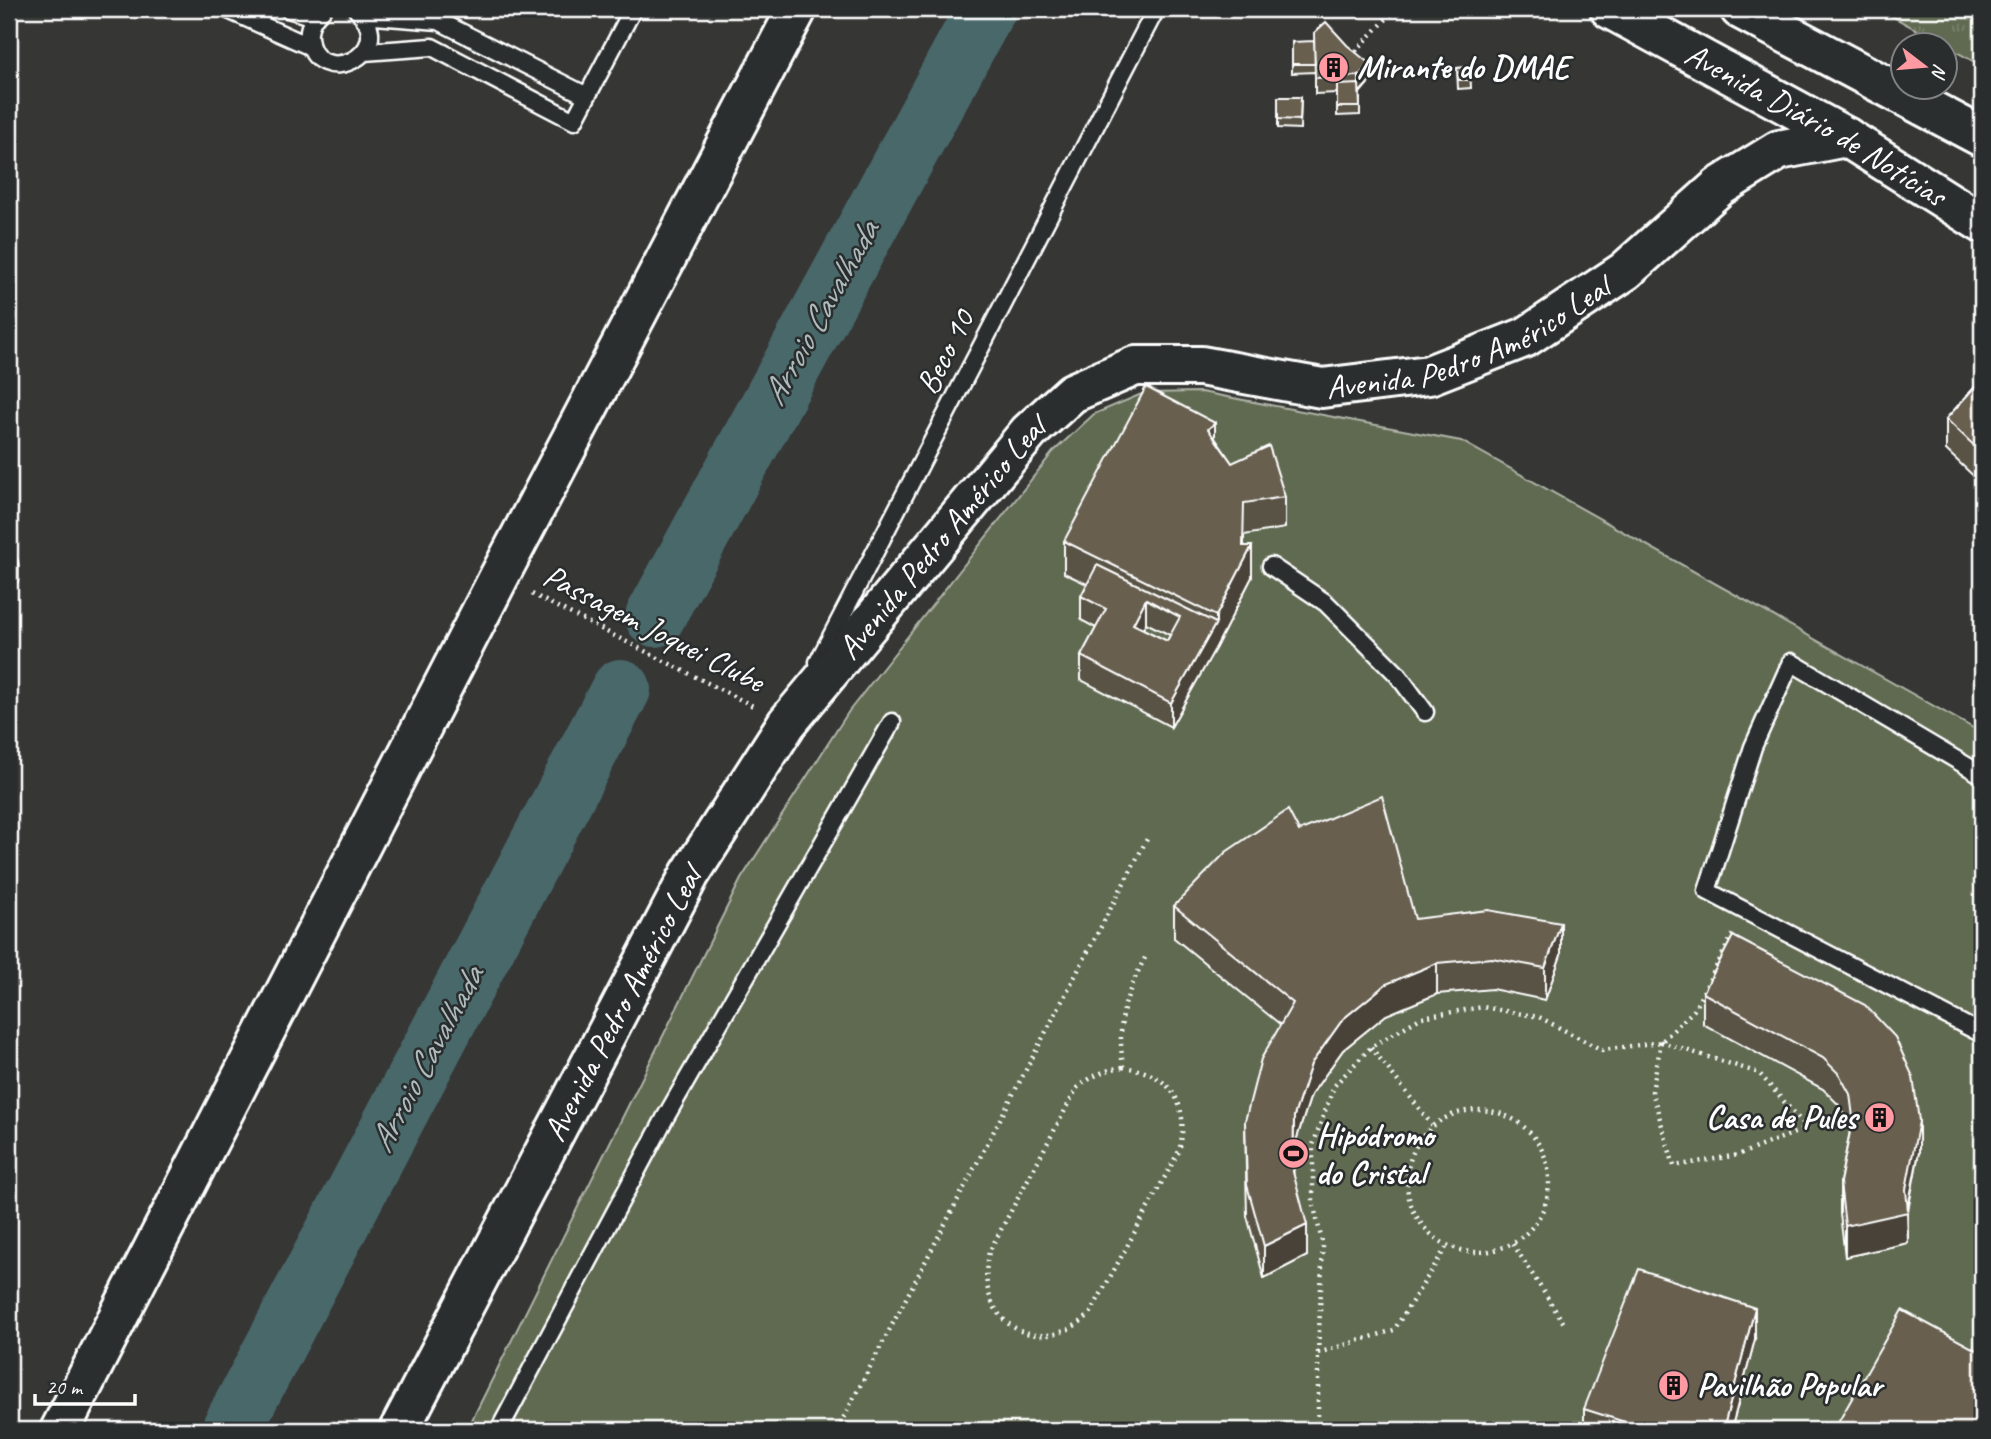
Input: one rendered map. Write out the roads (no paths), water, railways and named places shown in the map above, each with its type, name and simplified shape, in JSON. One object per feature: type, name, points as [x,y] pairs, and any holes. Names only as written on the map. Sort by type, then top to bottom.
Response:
[{"type":"main road","points":[[60,1430],[499,577],[797,9]]},
{"type":"main road","name":"Avenida Diário de Notícias","points":[[1609,9],[1846,137],[1982,223]]},
{"type":"main road","name":"Avenida Diário de Notícias","points":[[1740,9],[1982,137]]},
{"type":"main road","name":"Avenida Pedro Américo Leal","points":[[400,1430],[690,874],[787,723],[1029,432],[1072,393],[1135,366],[1201,366],[1322,388],[1429,375],[1526,337],[1625,271],[1719,187],[1779,150],[1846,137]]},
{"type":"lane","points":[[226,9],[311,47],[321,60],[336,65],[352,62],[368,45],[369,30],[359,12]]},
{"type":"lane","points":[[288,9],[318,13],[309,32],[311,47]]},
{"type":"lane","points":[[364,52],[432,47],[574,121],[633,9]]},
{"type":"lane","name":"Beco 10","points":[[787,723],[1157,9]]},
{"type":"lane","points":[[359,12],[439,20],[587,96]]},
{"type":"lane","points":[[9,564],[9,578]]},
{"type":"lane","points":[[1271,566],[1326,603],[1397,674],[1425,712]]},
{"type":"lane","points":[[1982,775],[1791,662],[1753,747],[1707,891],[1982,1034]]},
{"type":"lane","points":[[499,1430],[665,1118],[892,722]]},
{"type":"waterway","name":"Arroio Cavalhada","points":[[655,617],[986,9]]},
{"type":"waterway","name":"Arroio Cavalhada","points":[[231,1430],[621,689]]},
{"type":"place","name":"Mirante do DMAE","points":[[1334,67]]},
{"type":"place","name":"Casa de Pules","points":[[1880,1117]]},
{"type":"place","name":"Hipódromo do Cristal","points":[[1293,1154]]},
{"type":"place","name":"Pavilhão Popular","points":[[1674,1385]]}]
